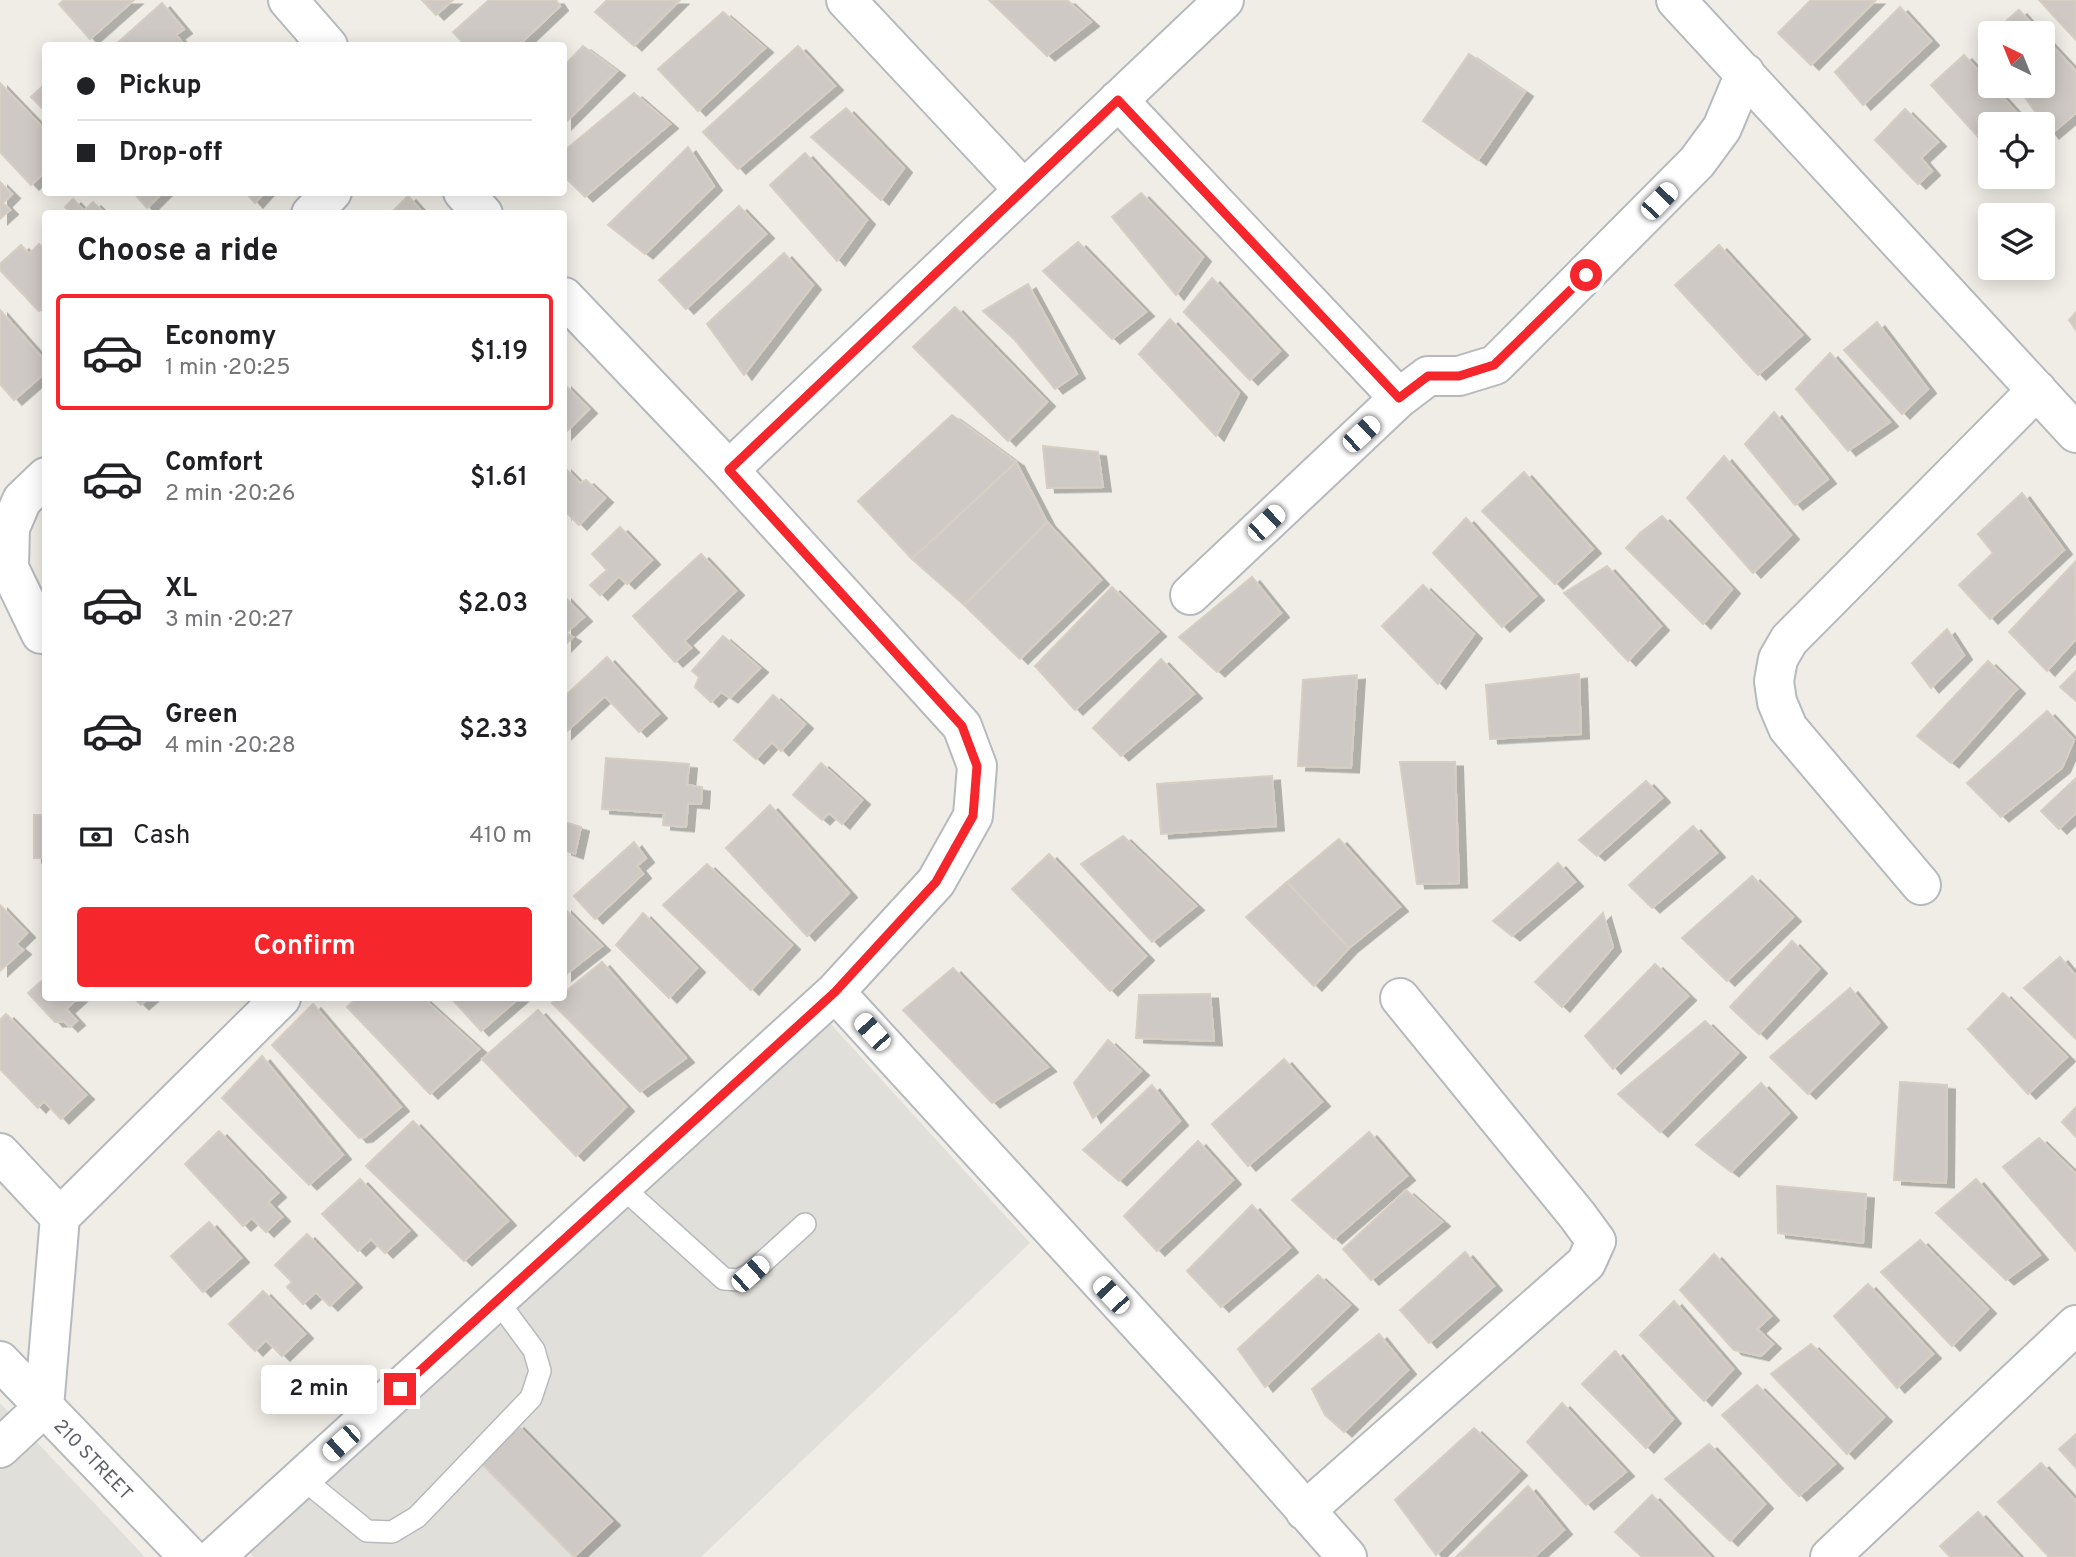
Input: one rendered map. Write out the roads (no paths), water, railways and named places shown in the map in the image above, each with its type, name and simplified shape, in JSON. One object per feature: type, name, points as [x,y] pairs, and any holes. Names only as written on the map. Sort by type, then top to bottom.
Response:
[{"type":"street","points":[[288,0],[325,42]]},
{"type":"street","points":[[846,0],[1023,189]]},
{"type":"street","points":[[729,470],[1224,0]]},
{"type":"street","points":[[1694,6],[1745,73],[2076,433]]},
{"type":"street","points":[[1190,595],[1399,398],[1428,376],[1459,376],[1494,365],[1698,162],[1722,128],[1745,73]]},
{"type":"street","points":[[1118,100],[1399,398]]},
{"type":"street","points":[[315,210],[328,196]]},
{"type":"street","points":[[467,196],[479,210]]},
{"type":"street","points":[[215,1557],[835,992],[936,882],[973,816],[977,766],[962,726],[729,470],[567,301]]},
{"type":"street","points":[[1921,885],[1788,729],[1775,693],[1778,659],[1789,640],[2037,390]]},
{"type":"street","points":[[41,634],[9,568],[10,528],[23,500],[42,481]]},
{"type":"street","points":[[835,992],[1205,1396],[1347,1557]]},
{"type":"street","points":[[1305,1511],[1586,1263],[1596,1241],[1400,998]]},
{"type":"street","points":[[0,1448],[44,1407],[60,1217],[278,1001]]},
{"type":"street","points":[[0,1153],[60,1217]]},
{"type":"street","points":[[1853,1549],[2076,1325]]},
{"type":"street","name":"210 STREET","points":[[0,1361],[188,1557]]},
{"type":"lane","points":[[622,1187],[724,1279],[739,1280],[750,1274],[805,1224]]},
{"type":"lane","points":[[302,1478],[366,1531],[392,1532],[417,1517],[531,1398],[540,1371],[534,1350],[497,1300]]}]
